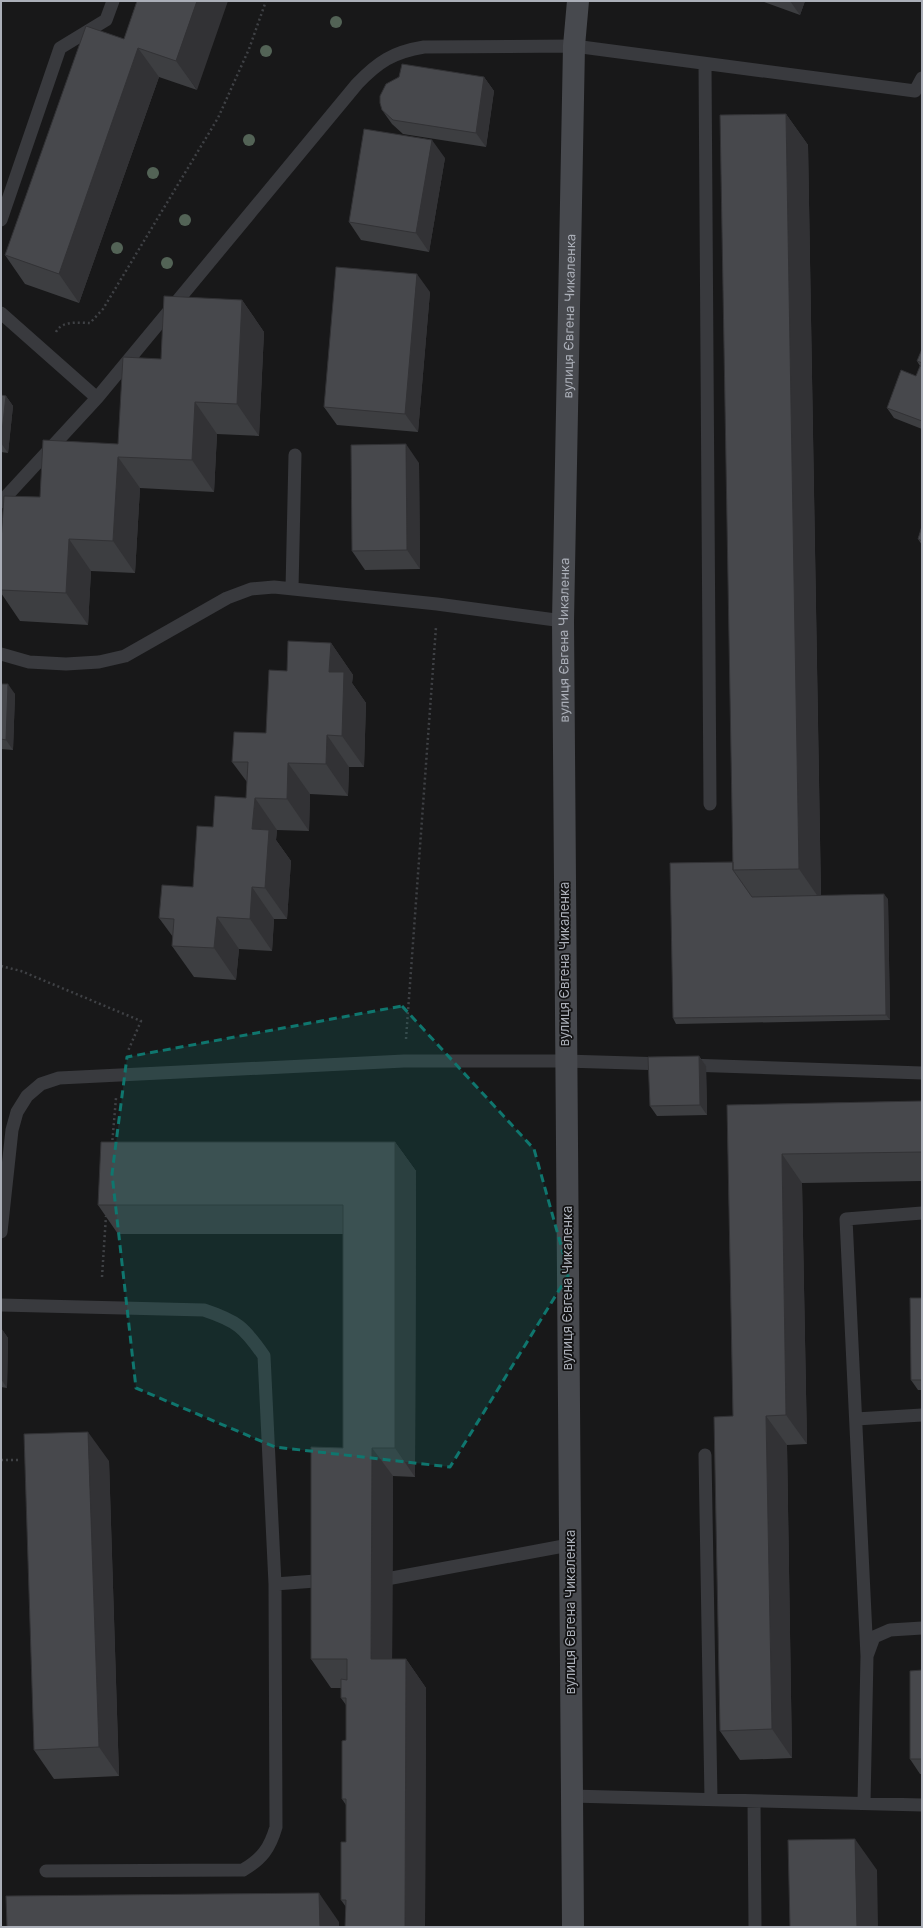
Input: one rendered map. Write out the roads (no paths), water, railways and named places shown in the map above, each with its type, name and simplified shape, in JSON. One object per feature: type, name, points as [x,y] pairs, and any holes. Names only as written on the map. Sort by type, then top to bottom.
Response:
[{"type":"main road","name":"вулиця Євгена Чикаленка","points":[[573,1927],[565,1061],[563,621],[574,46],[578,1]]},
{"type":"lane","points":[[1,220],[60,48],[106,20],[113,1]]},
{"type":"lane","points":[[1,502],[97,398],[374,66],[405,50],[424,47],[574,46],[915,91],[922,78]]},
{"type":"lane","points":[[706,64],[710,804]]},
{"type":"lane","points":[[1,313],[97,398]]},
{"type":"lane","points":[[292,589],[295,455]]},
{"type":"lane","points":[[1,654],[29,662],[66,664],[99,662],[125,656],[227,598],[251,589],[274,587],[438,604],[563,621]]},
{"type":"lane","points":[[1,1232],[12,1130],[17,1112],[27,1096],[41,1084],[59,1078],[404,1061],[565,1061],[922,1073]]},
{"type":"lane","points":[[864,1803],[867,1656],[846,1219],[922,1213]]},
{"type":"lane","points":[[1,1305],[204,1310],[228,1318],[249,1334],[264,1356],[275,1584],[276,1827],[272,1840],[265,1853],[255,1863],[243,1870],[46,1871]]},
{"type":"lane","points":[[856,1419],[922,1415]]},
{"type":"lane","points":[[705,1455],[711,1800]]},
{"type":"lane","points":[[392,1578],[569,1544]]},
{"type":"lane","points":[[275,1584],[331,1579]]},
{"type":"lane","points":[[867,1656],[874,1637],[890,1630],[922,1628]]},
{"type":"lane","points":[[571,1796],[922,1805]]},
{"type":"lane","points":[[754,1801],[755,1927]]}]
